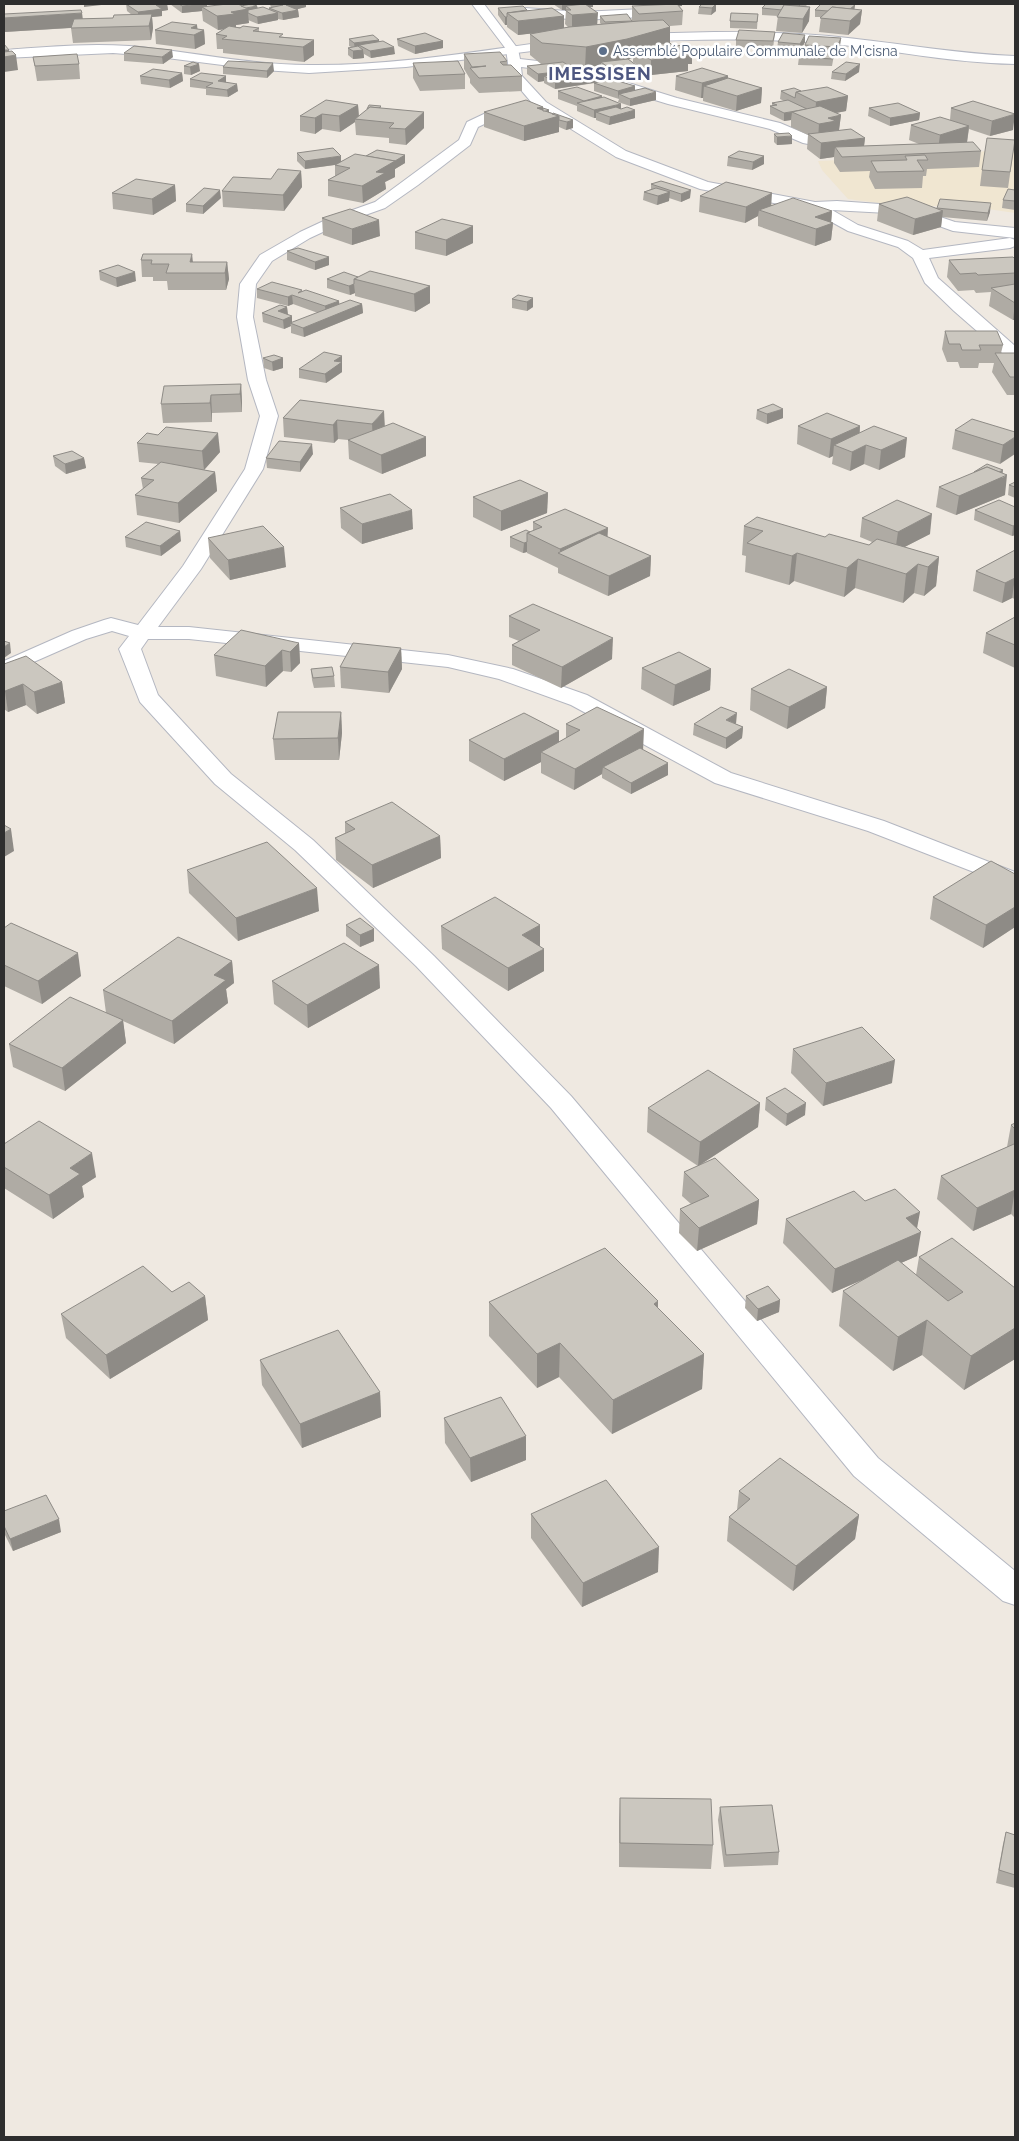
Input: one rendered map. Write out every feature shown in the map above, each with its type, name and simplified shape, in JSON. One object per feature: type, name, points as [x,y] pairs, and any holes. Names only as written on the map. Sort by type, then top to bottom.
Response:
[{"type":"street","points":[[479,6],[504,11],[581,16],[642,13]]},
{"type":"street","points":[[479,6],[513,56],[516,77],[542,105],[621,154],[705,186],[814,206],[837,205],[908,210],[953,226],[1015,233]]},
{"type":"street","points":[[623,38],[679,35],[804,38],[933,55],[1015,60]]},
{"type":"street","points":[[4,54],[98,48],[129,50],[274,68],[309,69],[513,56],[577,42]]},
{"type":"street","points":[[513,56],[598,78],[673,101],[775,126],[808,140]]},
{"type":"street","points":[[542,105],[490,116],[472,125],[465,142],[446,158],[380,205],[335,221],[305,235],[266,258],[248,284],[245,317],[257,380],[269,416],[254,469],[192,569],[130,649],[148,697],[223,779],[304,845],[425,961],[561,1102],[866,1467],[1015,1591]]},
{"type":"street","points":[[814,206],[853,228],[903,244],[922,259],[952,265]]},
{"type":"street","points":[[922,259],[1015,243]]},
{"type":"street","points":[[922,259],[930,280],[1015,355]]},
{"type":"street","points":[[4,669],[79,635],[111,624],[143,633],[189,633],[448,661],[505,674],[579,700],[723,778],[876,826],[1015,881]]},
{"type":"shaded area","points":[[1015,145],[1015,213],[981,208],[886,204],[848,199],[822,170],[818,161],[970,154]]},
{"type":"building","points":[[126,4],[161,4],[156,5],[162,9],[138,12]]},
{"type":"building","points":[[179,4],[202,4],[182,6]]},
{"type":"building","points":[[238,4],[248,9],[231,12],[235,14],[217,16],[202,7]]},
{"type":"building","points":[[251,4],[257,6],[246,8],[241,6]]},
{"type":"building","points":[[277,4],[290,4],[286,5],[298,10],[282,13],[269,8],[283,5]]},
{"type":"building","points":[[585,4],[598,13],[572,15],[565,10],[571,10],[566,6]]},
{"type":"building","points":[[677,4],[683,11],[639,14],[632,6]]},
{"type":"building","points":[[702,4],[716,4],[712,8],[699,7]]},
{"type":"building","points":[[766,4],[800,5],[784,5],[782,10],[762,8]]},
{"type":"building","points":[[821,4],[855,5],[850,9],[832,7],[828,11],[815,10]]},
{"type":"building","points":[[784,5],[810,7],[803,19],[777,17]]},
{"type":"building","points":[[523,6],[527,10],[507,13],[507,17],[498,8]]},
{"type":"building","points":[[263,7],[278,13],[257,17],[248,13],[248,10]]},
{"type":"building","points":[[832,7],[862,10],[850,21],[820,18]]},
{"type":"building","points":[[552,8],[564,16],[518,21],[507,13]]},
{"type":"building","points":[[81,10],[82,13],[4,18],[4,14]]},
{"type":"building","points":[[731,13],[758,14],[757,22],[730,21]]},
{"type":"building","points":[[152,14],[149,26],[71,28],[74,19]]},
{"type":"building","points":[[627,14],[632,21],[605,22],[600,16]]},
{"type":"building","points":[[663,20],[670,27],[627,39],[586,47],[542,43],[530,34],[569,27]]},
{"type":"building","points":[[172,22],[197,25],[191,28],[204,30],[194,35],[155,30]]},
{"type":"building","points":[[229,26],[259,28],[253,31],[283,34],[279,37],[314,40],[303,47],[222,39],[227,36],[216,34]]},
{"type":"building","points":[[739,30],[775,32],[773,41],[736,40]]},
{"type":"building","points":[[425,33],[443,41],[415,46],[397,39]]},
{"type":"building","points":[[783,33],[805,35],[800,44],[778,42]]},
{"type":"building","points":[[373,35],[379,40],[354,43],[349,39]]},
{"type":"building","points":[[809,36],[841,38],[837,47],[805,45]]},
{"type":"building","points":[[383,41],[394,47],[370,51],[359,45]]},
{"type":"building","points":[[670,43],[673,46],[686,45],[692,49],[680,50],[689,56],[651,60],[633,47]]},
{"type":"building","points":[[134,46],[172,50],[162,57],[124,53]]},
{"type":"building","points":[[358,46],[363,50],[353,51],[348,48]]},
{"type":"building","points":[[12,51],[16,55],[4,57],[4,52]]},
{"type":"building","points":[[500,52],[507,61],[500,62],[503,65],[511,65],[522,76],[479,78],[470,68],[486,66],[472,67],[464,54]]},
{"type":"building","points":[[800,53],[834,54],[833,59],[799,57]]},
{"type":"building","points":[[77,54],[79,64],[35,66],[33,57]]},
{"type":"building","points":[[628,59],[640,68],[613,71],[601,62]]},
{"type":"building","points":[[228,61],[273,63],[267,71],[223,67]]},
{"type":"building","points":[[458,61],[465,74],[419,76],[413,63]]},
{"type":"building","points":[[193,62],[199,64],[190,67],[184,66]]},
{"type":"building","points":[[563,62],[575,70],[538,74],[527,66]]},
{"type":"building","points":[[846,62],[860,64],[846,74],[832,72]]},
{"type":"building","points":[[702,68],[728,76],[702,83],[676,76]]},
{"type":"building","points":[[153,69],[182,73],[169,80],[140,76]]},
{"type":"building","points":[[589,69],[600,75],[555,82],[544,76]]},
{"type":"building","points":[[201,73],[226,76],[218,81],[237,84],[227,90],[206,87],[213,83],[190,79]]},
{"type":"building","points":[[728,78],[762,88],[737,96],[704,86]]},
{"type":"building","points":[[611,79],[635,86],[618,91],[594,83]]},
{"type":"building","points":[[577,87],[602,96],[584,101],[558,91]]},
{"type":"building","points":[[827,87],[848,96],[816,102],[796,92]]},
{"type":"building","points":[[645,88],[656,92],[630,99],[619,94]]},
{"type":"building","points":[[794,88],[801,91],[796,92],[795,98],[781,91]]},
{"type":"building","points":[[604,97],[621,104],[594,110],[577,103]]},
{"type":"building","points":[[326,100],[358,105],[339,116],[322,114],[315,118],[300,116]]},
{"type":"building","points":[[526,100],[543,107],[537,108],[559,116],[524,126],[484,112]]},
{"type":"building","points":[[788,100],[807,109],[784,113],[770,106],[777,105],[772,103]]},
{"type":"building","points":[[973,101],[1015,114],[992,121],[951,108]]},
{"type":"building","points":[[898,103],[920,113],[890,118],[869,108]]},
{"type":"building","points":[[369,105],[381,106],[379,108],[370,107],[367,109]]},
{"type":"building","points":[[820,106],[841,115],[828,118],[836,121],[819,124],[792,112]]},
{"type":"building","points":[[370,107],[424,112],[405,129],[389,128],[394,123],[355,119]]},
{"type":"building","points":[[616,107],[621,109],[627,107],[635,110],[610,117],[596,112]]},
{"type":"building","points":[[553,113],[573,120],[567,122],[559,120],[559,116]]},
{"type":"building","points":[[940,117],[969,126],[940,135],[911,125]]},
{"type":"building","points":[[851,129],[865,138],[821,143],[808,134]]},
{"type":"building","points":[[789,133],[792,136],[777,137],[774,134]]},
{"type":"building","points":[[987,138],[1015,140],[1010,172],[982,170]]},
{"type":"building","points":[[973,142],[981,151],[842,157],[835,147]]},
{"type":"building","points":[[333,148],[341,156],[305,161],[297,153]]},
{"type":"building","points":[[377,150],[405,155],[395,161],[366,156]]},
{"type":"building","points":[[739,151],[764,156],[753,162],[728,157]]},
{"type":"building","points":[[355,154],[395,161],[376,172],[385,173],[362,186],[328,180],[350,168],[335,165]]},
{"type":"building","points":[[925,155],[928,160],[917,160],[924,171],[877,172],[871,161],[907,160],[905,156]]},
{"type":"building","points":[[278,169],[301,171],[283,195],[222,191],[233,177],[271,179]]},
{"type":"building","points":[[136,179],[175,185],[152,199],[112,193]]},
{"type":"building","points":[[661,181],[691,190],[681,194],[651,184]]},
{"type":"building","points":[[726,182],[772,193],[746,207],[700,196]]},
{"type":"building","points":[[204,188],[220,190],[203,206],[186,204]]},
{"type":"building","points":[[656,188],[670,192],[658,196],[644,192]]},
{"type":"building","points":[[1008,189],[1015,190],[1015,201],[1003,200]]},
{"type":"building","points":[[907,197],[943,211],[915,219],[879,204]]},
{"type":"building","points":[[793,198],[832,211],[815,217],[833,223],[816,229],[759,210]]},
{"type":"building","points":[[940,199],[991,203],[988,213],[937,208]]},
{"type":"building","points":[[350,209],[379,220],[352,229],[322,218]]},
{"type":"building","points":[[442,219],[473,226],[446,240],[415,232]]},
{"type":"building","points":[[298,248],[329,257],[315,262],[287,251]]},
{"type":"building","points":[[143,254],[192,254],[190,262],[227,262],[225,273],[166,273],[169,264],[151,264],[152,260],[141,260]]},
{"type":"building","points":[[1013,257],[1015,259],[1015,273],[978,275],[976,273],[960,274],[949,260]]},
{"type":"building","points":[[118,265],[135,272],[116,278],[99,271]]},
{"type":"building","points":[[370,271],[430,286],[414,294],[354,279]]},
{"type":"building","points":[[344,272],[358,277],[354,279],[354,284],[349,286],[327,279]]},
{"type":"building","points":[[272,282],[302,290],[298,293],[306,290],[339,301],[325,306],[292,295],[288,297],[257,289]]},
{"type":"building","points":[[1015,284],[1015,303],[991,288]]},
{"type":"building","points":[[518,295],[533,298],[527,302],[512,299]]},
{"type":"building","points":[[350,300],[362,304],[303,328],[290,323]]},
{"type":"building","points":[[280,305],[287,307],[278,311],[292,316],[283,320],[262,313]]},
{"type":"building","points":[[945,331],[997,331],[1003,345],[979,345],[981,350],[962,350],[960,344],[949,344]]},
{"type":"building","points":[[324,352],[342,356],[334,361],[342,362],[325,374],[299,369]]},
{"type":"building","points":[[995,353],[1015,353],[1015,377],[1010,377]]},
{"type":"building","points":[[274,355],[283,358],[272,362],[263,358]]},
{"type":"building","points":[[241,384],[240,394],[211,395],[210,403],[161,404],[164,386]]},
{"type":"building","points":[[300,400],[384,411],[372,424],[337,420],[333,425],[283,418]]},
{"type":"building","points":[[773,404],[783,409],[767,414],[757,410]]},
{"type":"building","points":[[827,413],[860,426],[831,439],[798,426]]},
{"type":"building","points":[[972,419],[1015,432],[1015,437],[1003,445],[955,430]]},
{"type":"building","points":[[393,423],[426,437],[381,455],[348,440]]},
{"type":"building","points":[[874,426],[907,438],[881,450],[866,445],[852,452],[834,445]]},
{"type":"building","points":[[166,427],[218,433],[202,451],[137,443],[147,433],[158,435]]},
{"type":"building","points":[[279,441],[312,444],[300,462],[266,458]]},
{"type":"building","points":[[72,451],[84,458],[65,464],[53,456]]},
{"type":"building","points":[[161,462],[215,472],[178,503],[135,495],[154,480],[141,478]]},
{"type":"building","points":[[987,464],[1003,470],[999,472],[987,467],[974,472]]},
{"type":"building","points":[[987,467],[1007,475],[959,496],[939,487]]},
{"type":"building","points":[[520,480],[548,493],[501,511],[473,497]]},
{"type":"building","points":[[390,494],[412,510],[362,524],[340,508]]},
{"type":"building","points":[[897,500],[932,514],[898,532],[862,518]]},
{"type":"building","points":[[999,500],[1015,507],[1015,525],[1013,526],[975,510]]},
{"type":"building","points":[[565,509],[608,528],[560,549],[527,533],[542,527],[533,522]]},
{"type":"building","points":[[757,517],[825,537],[829,534],[869,545],[877,539],[939,557],[928,567],[918,564],[906,574],[858,559],[847,568],[797,553],[792,556],[747,543],[763,531],[744,526]]},
{"type":"building","points":[[146,522],[180,531],[160,546],[125,537]]},
{"type":"building","points":[[263,526],[284,547],[228,560],[208,538]]},
{"type":"building","points":[[526,530],[530,532],[527,533],[527,542],[524,543],[510,537]]},
{"type":"building","points":[[599,533],[651,556],[609,576],[558,553]]},
{"type":"building","points":[[1015,550],[1015,578],[1005,583],[976,571]]},
{"type":"building","points":[[533,604],[613,638],[562,667],[512,645],[540,630],[509,616]]},
{"type":"building","points":[[1015,617],[1015,645],[986,633]]},
{"type":"building","points":[[241,630],[299,643],[290,652],[282,650],[265,666],[214,655]]},
{"type":"building","points":[[4,641],[10,643],[4,647]]},
{"type":"building","points":[[353,643],[401,648],[388,672],[340,667]]},
{"type":"building","points":[[679,652],[711,669],[675,685],[642,668]]},
{"type":"building","points":[[26,656],[62,682],[34,692],[23,684],[5,691],[4,664]]},
{"type":"building","points":[[332,667],[334,676],[313,678],[311,669]]},
{"type":"building","points":[[789,669],[827,687],[789,707],[751,689]]},
{"type":"building","points":[[597,707],[644,729],[575,769],[541,752],[580,730],[566,724]]},
{"type":"building","points":[[721,707],[737,713],[726,720],[743,727],[726,738],[694,724]]},
{"type":"building","points":[[278,712],[341,712],[338,738],[273,739]]},
{"type":"building","points":[[524,713],[559,731],[504,759],[469,740]]},
{"type":"building","points":[[640,748],[668,763],[631,783],[603,767]]},
{"type":"building","points":[[392,802],[440,836],[372,865],[335,838],[355,829],[345,822]]},
{"type":"building","points":[[4,825],[11,829],[4,833]]},
{"type":"building","points":[[267,842],[317,888],[236,918],[187,870]]},
{"type":"building","points":[[991,861],[1015,874],[1015,907],[986,925],[933,897]]},
{"type":"building","points":[[495,897],[540,925],[522,935],[544,949],[508,968],[441,926]]},
{"type":"building","points":[[360,918],[374,929],[360,935],[346,925]]},
{"type":"building","points":[[11,923],[78,953],[38,981],[4,965],[4,928]]},
{"type":"building","points":[[178,937],[232,961],[214,975],[226,980],[172,1021],[103,990]]},
{"type":"building","points":[[344,943],[379,965],[307,1005],[272,981]]},
{"type":"building","points":[[70,997],[123,1020],[62,1068],[9,1044]]},
{"type":"building","points":[[862,1027],[895,1060],[826,1083],[793,1049]]},
{"type":"building","points":[[708,1070],[760,1103],[700,1142],[648,1108]]},
{"type":"building","points":[[785,1088],[806,1103],[787,1114],[766,1098]]},
{"type":"building","points":[[39,1121],[92,1153],[70,1168],[80,1174],[49,1195],[4,1167],[4,1144]]},
{"type":"building","points":[[1014,1144],[1015,1190],[977,1208],[941,1176]]},
{"type":"building","points":[[715,1158],[759,1200],[699,1228],[680,1209],[709,1196],[684,1172]]},
{"type":"building","points":[[895,1189],[920,1212],[906,1218],[921,1232],[835,1269],[786,1219],[854,1191],[865,1201]]},
{"type":"building","points":[[952,1238],[1015,1288],[1015,1328],[971,1356],[927,1320],[898,1337],[843,1291],[898,1260],[948,1301],[963,1292],[919,1257]]},
{"type":"building","points":[[605,1248],[658,1301],[654,1304],[704,1354],[613,1400],[560,1343],[537,1354],[489,1302]]},
{"type":"building","points":[[143,1266],[172,1292],[189,1282],[205,1296],[106,1355],[61,1314]]},
{"type":"building","points":[[768,1286],[780,1300],[758,1309],[746,1296]]},
{"type":"building","points":[[338,1330],[380,1392],[300,1424],[260,1360]]},
{"type":"building","points":[[501,1397],[526,1436],[470,1458],[444,1418]]},
{"type":"building","points":[[780,1458],[859,1515],[796,1566],[729,1517],[750,1499],[739,1491]]},
{"type":"building","points":[[606,1480],[659,1547],[583,1583],[531,1514]]},
{"type":"building","points":[[46,1495],[59,1519],[10,1539],[4,1526],[4,1511]]},
{"type":"building","points":[[620,1798],[711,1799],[713,1845],[620,1843]]},
{"type":"building","points":[[772,1805],[779,1852],[726,1855],[720,1807]]},
{"type":"building","points":[[1006,1832],[1015,1835],[1015,1875],[999,1870]]},
{"type":"place","name":"Assemblé Populaire Communale de M'cisna","points":[[603,51]]},
{"type":"district","name":"IMESSISEN","points":[[600,74]]}]
